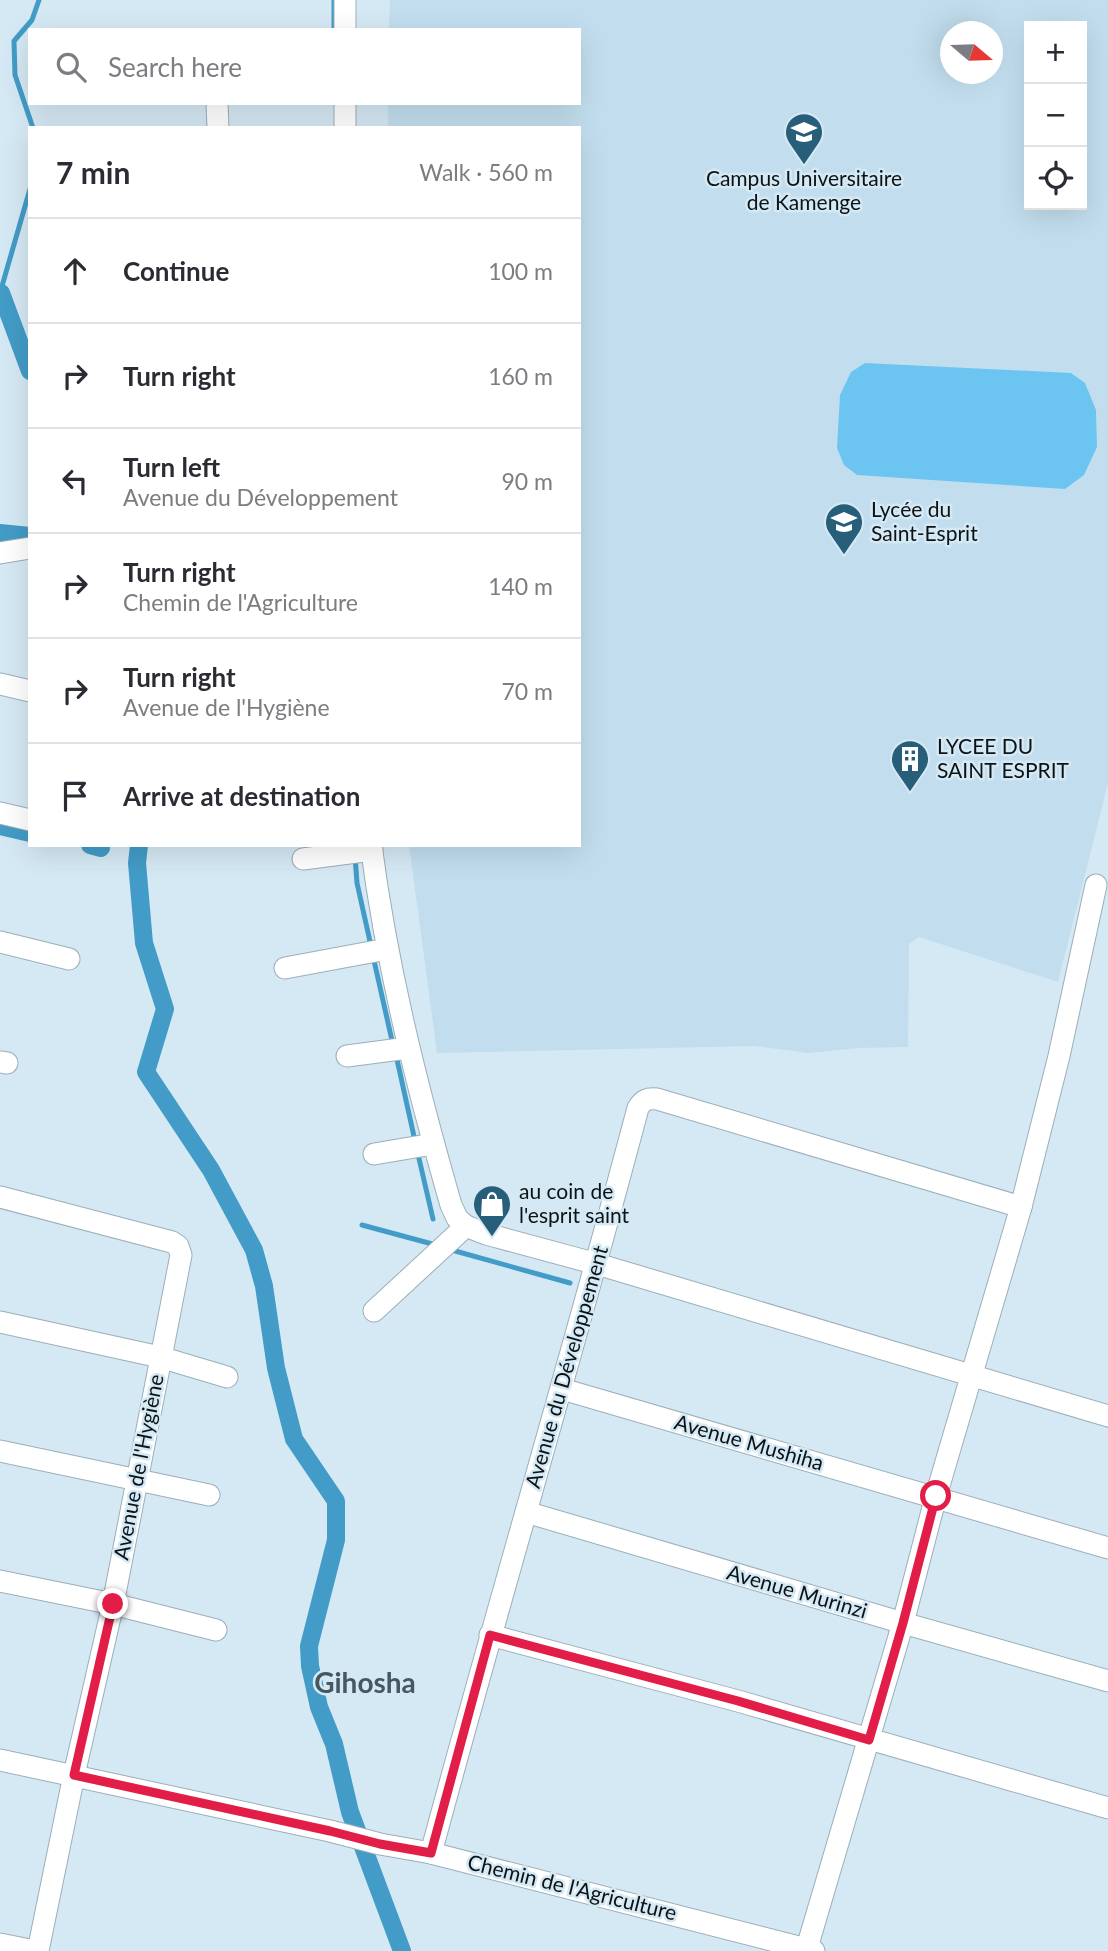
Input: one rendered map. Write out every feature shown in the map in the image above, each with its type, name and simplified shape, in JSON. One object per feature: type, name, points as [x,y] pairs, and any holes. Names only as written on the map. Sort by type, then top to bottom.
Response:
[{"type":"street","points":[[345,0],[345,28]]},
{"type":"street","points":[[217,105],[218,126]]},
{"type":"street","points":[[345,105],[345,126]]},
{"type":"street","points":[[0,553],[28,548]]},
{"type":"street","points":[[0,684],[28,691]]},
{"type":"street","points":[[0,813],[28,820]]},
{"type":"street","points":[[303,859],[371,847],[387,949],[408,1048],[451,1205],[466,1226],[1108,1416]]},
{"type":"street","points":[[809,1951],[903,1623],[936,1496],[1021,1207],[1059,1056],[1096,884]]},
{"type":"street","points":[[0,942],[69,959]]},
{"type":"street","points":[[285,968],[387,949]]},
{"type":"street","points":[[347,1056],[408,1048]]},
{"type":"street","name":"Avenue du Développement","points":[[431,1853],[642,1101],[649,1098],[1021,1207]]},
{"type":"street","points":[[374,1154],[433,1144]]},
{"type":"street","name":"Avenue de l'Hygiène","points":[[0,1197],[172,1242],[178,1246],[181,1255],[113,1604],[36,1951]]},
{"type":"street","points":[[374,1311],[466,1226]]},
{"type":"street","points":[[0,1322],[160,1357],[227,1377]]},
{"type":"street","name":"Avenue Mushiha","points":[[562,1389],[1108,1548]]},
{"type":"street","points":[[0,1451],[209,1495]]},
{"type":"street","name":"Avenue Murinzi","points":[[526,1512],[1108,1681]]},
{"type":"street","points":[[0,1581],[113,1604],[216,1630]]},
{"type":"street","points":[[490,1635],[738,1701],[1108,1808]]},
{"type":"street","name":"Chemin de l'Agriculture","points":[[0,1760],[431,1853],[615,1898],[809,1951]]},
{"type":"street","points":[[0,1944],[36,1951]]},
{"type":"shaded area","name":"Lycée du Saint-Esprit","points":[[390,0],[1108,0],[1108,783],[1058,982],[919,937],[909,944],[908,1047],[808,1053],[754,1046],[437,1053],[409,847],[581,847],[581,126],[388,126],[388,105],[581,105],[581,28],[389,28]]},
{"type":"shaded area","points":[[865,363],[1071,373],[1085,383],[1096,410],[1097,447],[1084,475],[1065,489],[857,475],[844,465],[837,448],[840,395],[851,372]]},
{"type":"waterway","points":[[32,126],[15,75],[14,41],[32,20],[39,0]]},
{"type":"waterway","points":[[334,0],[334,28]]},
{"type":"waterway","points":[[0,293],[28,196]]},
{"type":"waterway","points":[[1,293],[28,366]]},
{"type":"waterway","points":[[0,533],[28,536]]},
{"type":"waterway","points":[[0,826],[28,833]]},
{"type":"waterway","points":[[139,847],[137,863],[144,943],[165,1009],[146,1072],[211,1170],[254,1250],[264,1286],[276,1368],[294,1439],[336,1501],[336,1540],[309,1646],[310,1666],[319,1707],[334,1744],[350,1812],[402,1951]]},
{"type":"waterway","points":[[355,856],[357,883],[371,946]]},
{"type":"waterway","points":[[373,956],[393,1045]]},
{"type":"waterway","points":[[396,1055],[415,1141]]},
{"type":"waterway","points":[[417,1150],[433,1219]]},
{"type":"waterway","points":[[362,1225],[436,1245]]},
{"type":"waterway","points":[[448,1249],[570,1283]]},
{"type":"place","name":"Campus Universitaire de Kamenge","points":[[804,166]]},
{"type":"place","name":"Lycée du Saint-Esprit","points":[[844,556]]},
{"type":"place","name":"LYCEE DU SAINT ESPRIT","points":[[910,793]]},
{"type":"place","name":"au coin de l'esprit saint","points":[[492,1238]]},
{"type":"district","name":"Gihosha","points":[[365,1683]]},
{"type":"route","points":[[113,1604],[74,1775],[431,1853],[490,1635],[738,1701],[869,1740],[936,1496]]}]
